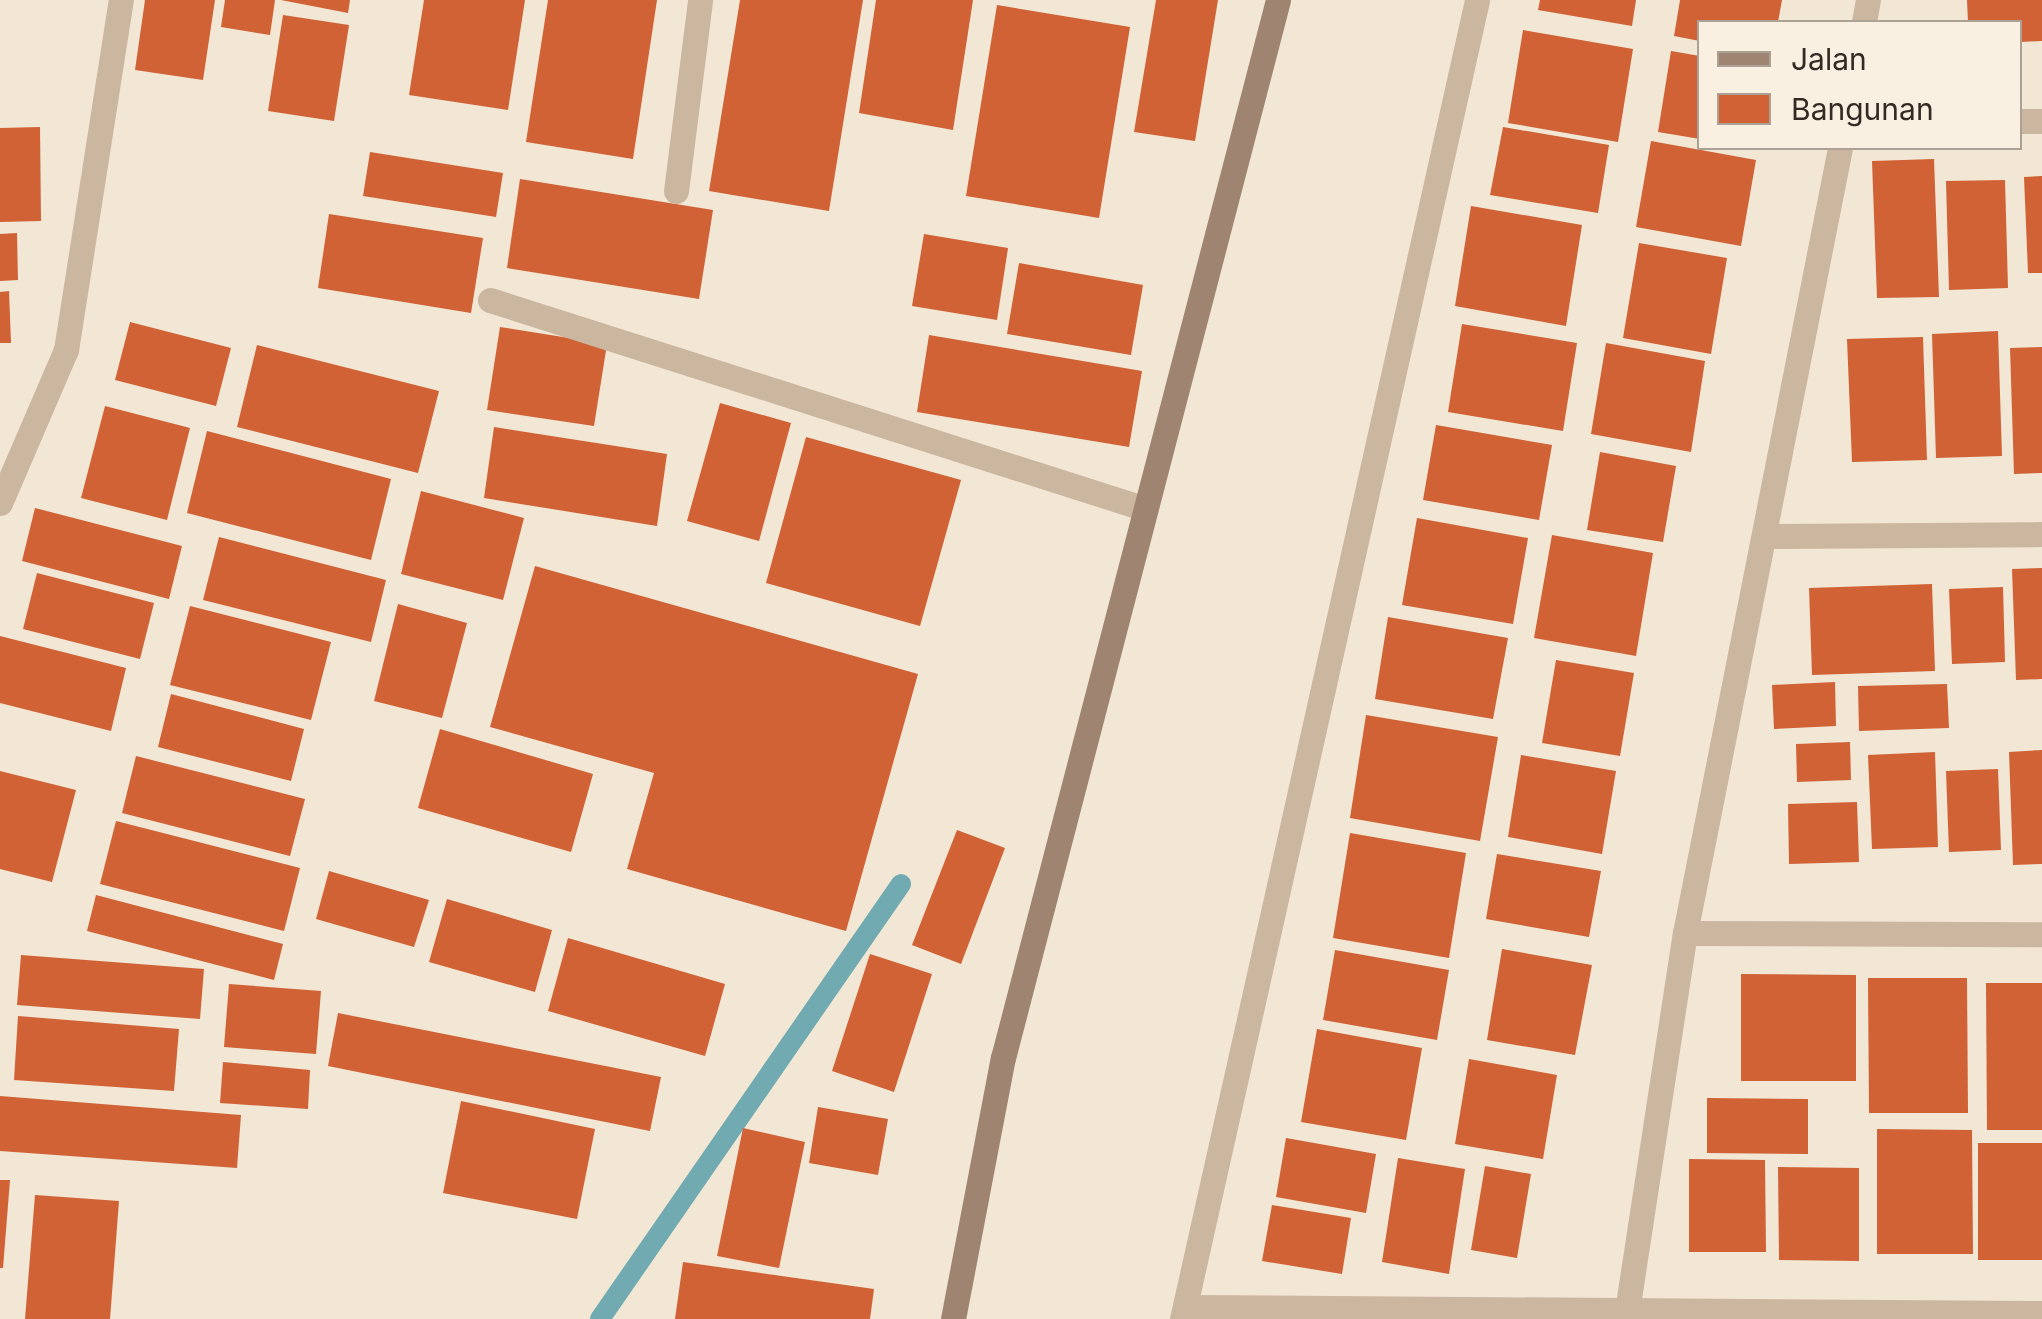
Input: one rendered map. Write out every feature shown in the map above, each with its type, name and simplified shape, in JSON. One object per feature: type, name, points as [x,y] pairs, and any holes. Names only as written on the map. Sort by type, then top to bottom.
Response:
[{"type":"main road","points":[[953,1319],[1003,1058],[1278,0]]},
{"type":"street","points":[[0,503],[66,350],[121,0]]},
{"type":"street","points":[[676,191],[700,0]]},
{"type":"street","points":[[1477,0],[1184,1313],[2042,1313]]},
{"type":"street","points":[[1628,1311],[1685,934],[1840,150]]},
{"type":"street","points":[[490,300],[1146,509]]},
{"type":"street","points":[[1765,536],[2042,534]]},
{"type":"street","points":[[1685,934],[2042,934]]},
{"type":"building","points":[[145,0],[215,0],[203,80],[135,70]]},
{"type":"building","points":[[225,0],[275,0],[270,35],[221,27]]},
{"type":"building","points":[[281,0],[350,0],[348,13]]},
{"type":"building","points":[[424,0],[525,0],[508,110],[409,95]]},
{"type":"building","points":[[548,0],[657,0],[633,159],[526,142]]},
{"type":"building","points":[[740,0],[863,0],[829,211],[709,191]]},
{"type":"building","points":[[876,0],[973,0],[953,130],[859,113]]},
{"type":"building","points":[[1156,0],[1218,0],[1195,141],[1134,132]]},
{"type":"building","points":[[1540,0],[1636,0],[1632,26],[1538,10]]},
{"type":"building","points":[[1680,0],[1782,0],[1778,20],[1697,20],[1697,40],[1674,36]]},
{"type":"building","points":[[1967,0],[2042,0],[2042,41],[2022,42],[2022,20],[1968,20]]},
{"type":"building","points":[[997,5],[1130,27],[1099,218],[966,196]]},
{"type":"building","points":[[283,15],[349,25],[334,121],[268,111]]},
{"type":"building","points":[[1523,30],[1633,49],[1618,142],[1508,123]]},
{"type":"building","points":[[1671,51],[1697,55],[1697,138],[1658,132]]},
{"type":"building","points":[[40,127],[41,221],[0,222],[0,128]]},
{"type":"building","points":[[1503,127],[1609,145],[1598,213],[1490,195]]},
{"type":"building","points":[[1651,141],[1756,160],[1741,246],[1636,227]]},
{"type":"building","points":[[370,152],[503,173],[496,217],[363,196]]},
{"type":"building","points":[[1934,159],[1939,297],[1877,298],[1872,161]]},
{"type":"building","points":[[2042,176],[2042,273],[2028,273],[2024,177]]},
{"type":"building","points":[[520,179],[713,210],[699,299],[507,268]]},
{"type":"building","points":[[2005,180],[2008,288],[1949,290],[1946,181]]},
{"type":"building","points":[[1471,206],[1582,225],[1566,326],[1455,306]]},
{"type":"building","points":[[329,214],[483,238],[471,313],[318,288]]},
{"type":"building","points":[[17,233],[18,280],[0,281],[0,234]]},
{"type":"building","points":[[924,234],[1008,248],[997,320],[912,306]]},
{"type":"building","points":[[1639,243],[1727,258],[1711,354],[1623,338]]},
{"type":"building","points":[[1019,263],[1143,285],[1131,355],[1007,334]]},
{"type":"building","points":[[9,291],[11,343],[0,343],[0,292]]},
{"type":"building","points":[[130,322],[231,348],[216,406],[115,380]]},
{"type":"building","points":[[1462,324],[1577,343],[1563,431],[1448,412]]},
{"type":"building","points":[[500,327],[607,344],[594,426],[487,410]]},
{"type":"building","points":[[1998,331],[2002,456],[1936,458],[1932,334]]},
{"type":"building","points":[[929,335],[1142,371],[1129,447],[917,412]]},
{"type":"building","points":[[1923,337],[1927,460],[1852,462],[1847,339]]},
{"type":"building","points":[[1606,343],[1705,361],[1691,452],[1591,434]]},
{"type":"building","points":[[257,345],[439,391],[418,473],[237,427]]},
{"type":"building","points":[[2042,347],[2042,473],[2014,474],[2010,348]]},
{"type":"building","points":[[720,403],[791,423],[759,541],[687,521]]},
{"type":"building","points":[[105,406],[190,428],[167,520],[81,498]]},
{"type":"building","points":[[1436,425],[1552,445],[1539,520],[1423,500]]},
{"type":"building","points":[[494,427],[667,454],[657,526],[484,498]]},
{"type":"building","points":[[207,431],[391,479],[371,560],[187,513]]},
{"type":"building","points":[[806,437],[961,480],[920,626],[766,583]]},
{"type":"building","points":[[1600,452],[1676,466],[1663,542],[1587,530]]},
{"type":"building","points":[[421,491],[524,518],[503,600],[401,574]]},
{"type":"building","points":[[35,508],[182,546],[169,599],[22,561]]},
{"type":"building","points":[[1417,518],[1528,538],[1513,624],[1402,605]]},
{"type":"building","points":[[1552,535],[1653,553],[1636,656],[1534,638]]},
{"type":"building","points":[[219,537],[386,580],[371,642],[203,600]]},
{"type":"building","points":[[535,566],[918,674],[846,931],[627,869],[654,773],[490,727]]},
{"type":"building","points":[[2042,568],[2042,679],[2016,680],[2012,569]]},
{"type":"building","points":[[37,573],[154,603],[140,659],[23,629]]},
{"type":"building","points":[[1932,584],[1935,671],[1812,675],[1809,588]]},
{"type":"building","points":[[2003,587],[2005,662],[1952,664],[1949,589]]},
{"type":"building","points":[[398,604],[467,623],[442,718],[374,701]]},
{"type":"building","points":[[190,606],[331,642],[311,720],[170,685]]},
{"type":"building","points":[[1388,617],[1508,638],[1493,719],[1375,699]]},
{"type":"building","points":[[0,636],[126,668],[111,731],[0,703]]},
{"type":"building","points":[[1556,660],[1634,673],[1620,756],[1542,743]]},
{"type":"building","points":[[1835,682],[1836,726],[1774,729],[1772,685]]},
{"type":"building","points":[[1947,684],[1949,728],[1859,731],[1858,686]]},
{"type":"building","points":[[171,694],[304,729],[291,781],[158,747]]},
{"type":"building","points":[[1366,715],[1498,737],[1480,841],[1350,818]]},
{"type":"building","points":[[440,729],[593,774],[571,852],[418,808]]},
{"type":"building","points":[[1850,742],[1851,780],[1797,782],[1796,744]]},
{"type":"building","points":[[2042,750],[2042,864],[2013,865],[2009,752]]},
{"type":"building","points":[[1935,752],[1938,847],[1872,849],[1868,755]]},
{"type":"building","points":[[1521,755],[1616,771],[1602,854],[1508,837]]},
{"type":"building","points":[[136,756],[305,799],[290,856],[122,813]]},
{"type":"building","points":[[1998,769],[2001,850],[1949,852],[1946,771]]},
{"type":"building","points":[[0,771],[76,790],[52,882],[0,869]]},
{"type":"building","points":[[1857,802],[1859,862],[1789,864],[1788,804]]},
{"type":"building","points":[[116,821],[300,868],[284,931],[100,884]]},
{"type":"building","points":[[957,830],[1005,848],[961,964],[912,945]]},
{"type":"building","points":[[1350,833],[1466,853],[1449,958],[1333,938]]},
{"type":"building","points":[[1497,854],[1601,871],[1589,937],[1486,919]]},
{"type":"building","points":[[329,871],[429,900],[414,947],[316,919]]},
{"type":"building","points":[[96,895],[283,944],[274,980],[87,931]]},
{"type":"building","points":[[447,899],[552,930],[535,992],[429,962]]},
{"type":"building","points":[[568,938],[725,984],[705,1056],[548,1011]]},
{"type":"building","points":[[1502,949],[1592,965],[1575,1055],[1487,1040]]},
{"type":"building","points":[[1335,950],[1449,970],[1437,1040],[1323,1020]]},
{"type":"building","points":[[870,954],[932,974],[894,1092],[832,1071]]},
{"type":"building","points":[[21,955],[204,969],[200,1019],[17,1005]]},
{"type":"building","points":[[1741,974],[1856,975],[1856,1081],[1741,1081]]},
{"type":"building","points":[[1868,978],[1967,978],[1968,1113],[1869,1113]]},
{"type":"building","points":[[1986,983],[2042,983],[2042,1130],[1987,1130]]},
{"type":"building","points":[[229,984],[321,991],[316,1054],[224,1047]]},
{"type":"building","points":[[338,1013],[661,1077],[650,1131],[328,1066]]},
{"type":"building","points":[[18,1016],[179,1029],[174,1091],[14,1080]]},
{"type":"building","points":[[1317,1029],[1422,1048],[1406,1140],[1301,1122]]},
{"type":"building","points":[[1469,1059],[1557,1075],[1543,1159],[1455,1144]]},
{"type":"building","points":[[223,1062],[310,1070],[308,1109],[220,1103]]},
{"type":"building","points":[[0,1096],[241,1115],[237,1168],[0,1151]]},
{"type":"building","points":[[1707,1098],[1808,1099],[1808,1154],[1707,1153]]},
{"type":"building","points":[[461,1101],[595,1129],[577,1219],[443,1193]]},
{"type":"building","points":[[818,1107],[888,1119],[878,1175],[809,1163]]},
{"type":"building","points":[[743,1128],[805,1142],[779,1268],[717,1256]]},
{"type":"building","points":[[1877,1129],[1972,1130],[1973,1254],[1877,1254]]},
{"type":"building","points":[[1286,1138],[1376,1154],[1366,1213],[1276,1197]]},
{"type":"building","points":[[1978,1143],[2042,1143],[2042,1260],[1978,1260]]},
{"type":"building","points":[[1398,1158],[1465,1169],[1449,1274],[1382,1262]]},
{"type":"building","points":[[1689,1159],[1765,1160],[1766,1252],[1689,1252]]},
{"type":"building","points":[[1485,1166],[1531,1174],[1517,1258],[1471,1250]]},
{"type":"building","points":[[1778,1167],[1859,1168],[1859,1261],[1779,1260]]},
{"type":"building","points":[[0,1180],[10,1180],[3,1268],[0,1268]]},
{"type":"building","points":[[35,1195],[119,1201],[110,1319],[25,1319]]},
{"type":"building","points":[[1272,1205],[1351,1218],[1342,1274],[1262,1261]]},
{"type":"building","points":[[683,1262],[874,1289],[870,1319],[675,1319]]},
{"type":"waterway","points":[[600,1319],[901,884]]}]
